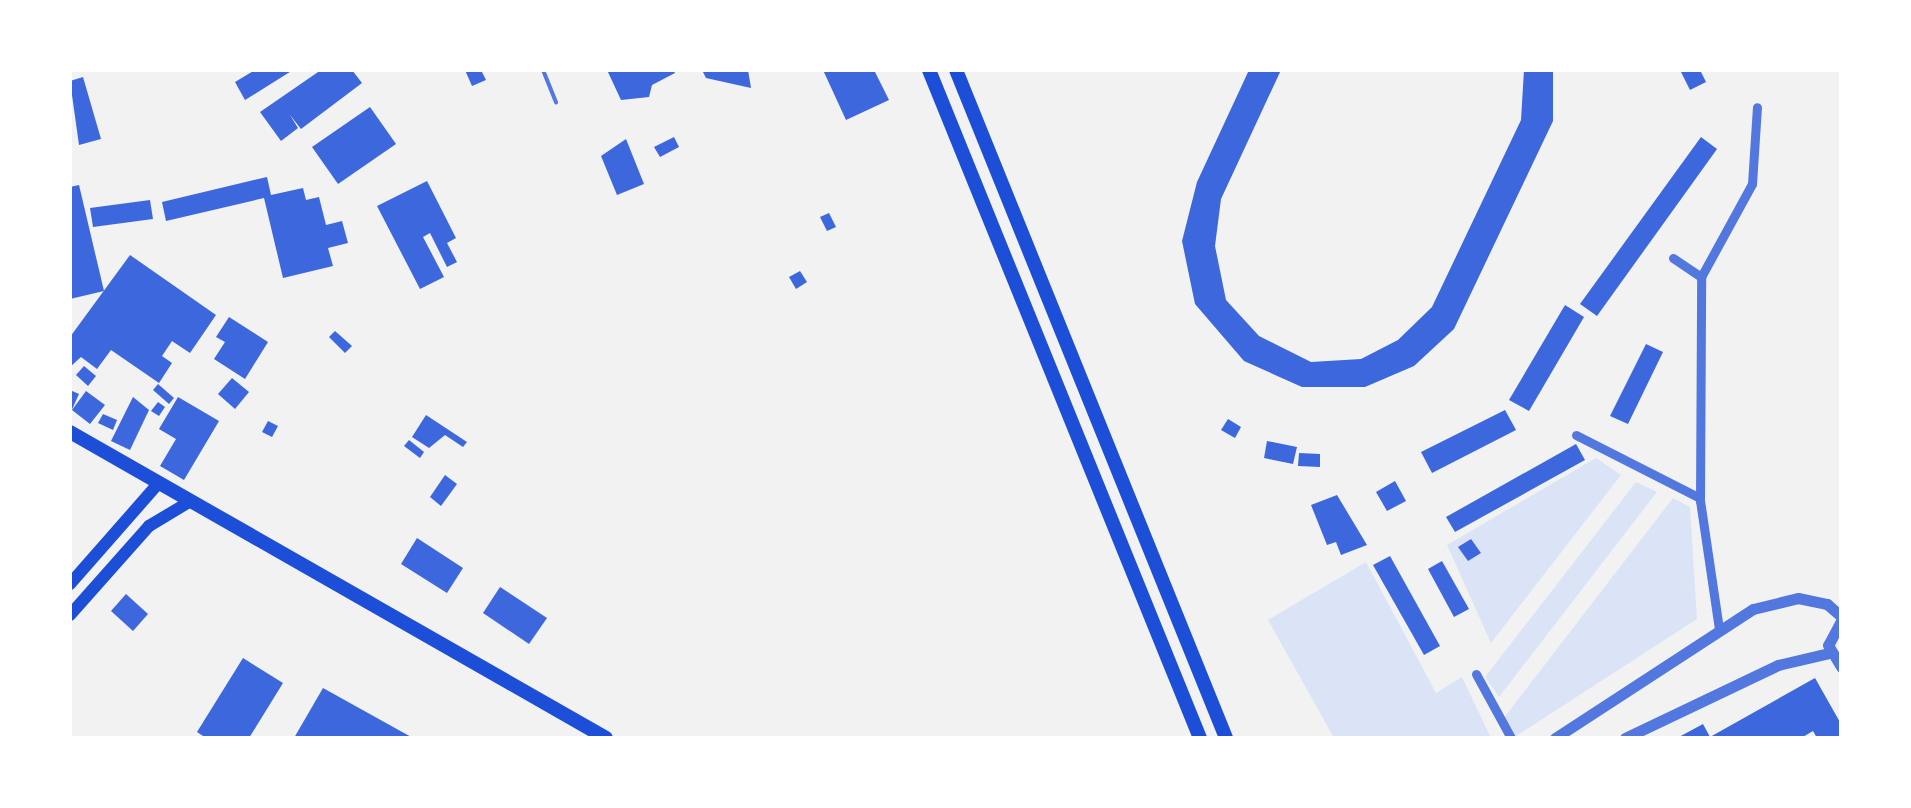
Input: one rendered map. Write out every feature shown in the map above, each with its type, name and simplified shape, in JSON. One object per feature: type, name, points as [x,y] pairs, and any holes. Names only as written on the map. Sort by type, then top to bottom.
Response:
[{"type":"main road","points":[[929,70],[1200,738]]},
{"type":"main road","points":[[956,70],[1226,738]]},
{"type":"main road","points":[[70,432],[606,738]]},
{"type":"main road","points":[[70,584],[158,484]]},
{"type":"main road","points":[[70,615],[149,526],[189,502]]},
{"type":"street","points":[[1719,629],[1700,498],[1700,277],[1752,184],[1757,107]]},
{"type":"street","points":[[1673,258],[1700,277]]},
{"type":"street","points":[[1576,435],[1700,498]]},
{"type":"street","points":[[1555,738],[1753,609],[1798,598],[1841,618],[1829,637],[1829,654],[1841,667]]},
{"type":"street","points":[[1625,738],[1642,734],[1778,666],[1829,654]]},
{"type":"street","points":[[1476,674],[1510,738]]},
{"type":"lane","points":[[543,70],[556,102]]},
{"type":"shaded area","points":[[1596,458],[1621,475],[1491,643],[1447,545]]},
{"type":"shaded area","points":[[1636,482],[1657,492],[1499,697],[1485,677]]},
{"type":"shaded area","points":[[1673,498],[1690,507],[1697,619],[1513,738],[1503,719]]},
{"type":"shaded area","points":[[1366,562],[1436,693],[1462,677],[1491,738],[1334,738],[1268,620]]},
{"type":"building","points":[[255,70],[293,70],[245,100],[235,82]]},
{"type":"building","points":[[321,70],[352,70],[362,83],[301,129],[290,115],[298,128],[281,141],[260,112]]},
{"type":"building","points":[[465,70],[481,70],[486,80],[472,86]]},
{"type":"building","points":[[607,70],[675,73],[652,85],[649,97],[621,100]]},
{"type":"building","points":[[702,70],[748,70],[751,88],[706,78]]},
{"type":"building","points":[[823,70],[874,70],[889,100],[846,120]]},
{"type":"building","points":[[1249,70],[1281,70],[1221,199],[1215,246],[1226,300],[1259,336],[1311,362],[1361,359],[1398,340],[1432,307],[1521,120],[1524,70],[1553,70],[1553,121],[1454,329],[1414,366],[1365,387],[1302,387],[1244,361],[1195,304],[1182,241],[1197,182]]},
{"type":"building","points":[[1680,70],[1700,70],[1706,82],[1690,90]]},
{"type":"building","points":[[83,77],[101,139],[79,145],[70,81]]},
{"type":"building","points":[[370,107],[396,144],[338,184],[312,147]]},
{"type":"building","points":[[674,137],[679,147],[660,157],[654,147]]},
{"type":"building","points":[[1701,137],[1717,149],[1597,316],[1580,304]]},
{"type":"building","points":[[626,139],[644,184],[617,195],[601,156]]},
{"type":"building","points":[[267,177],[271,195],[303,188],[306,200],[319,197],[326,225],[342,221],[348,243],[328,248],[333,266],[283,278],[264,198],[166,221],[162,202]]},
{"type":"building","points":[[427,181],[456,238],[447,243],[457,262],[447,267],[430,233],[423,237],[444,277],[420,289],[377,206]]},
{"type":"building","points":[[79,185],[104,291],[70,299],[70,187]]},
{"type":"building","points":[[150,200],[153,219],[93,227],[90,208]]},
{"type":"building","points":[[829,213],[836,227],[827,231],[820,217]]},
{"type":"building","points":[[130,255],[216,315],[190,353],[172,341],[162,356],[172,363],[159,383],[111,350],[97,369],[81,357],[70,367],[70,337]]},
{"type":"building","points":[[800,271],[807,282],[796,289],[789,277]]},
{"type":"building","points":[[1565,305],[1584,317],[1529,411],[1509,400]]},
{"type":"building","points":[[229,317],[268,342],[245,379],[214,359],[225,342],[216,337]]},
{"type":"building","points":[[335,331],[352,346],[345,353],[329,337]]},
{"type":"building","points":[[1646,344],[1663,352],[1628,424],[1610,416]]},
{"type":"building","points":[[84,366],[96,376],[88,386],[76,375]]},
{"type":"building","points":[[232,378],[249,392],[235,409],[218,394]]},
{"type":"building","points":[[158,384],[174,398],[169,404],[153,390]]},
{"type":"building","points":[[70,390],[79,394],[70,414]]},
{"type":"building","points":[[86,391],[105,405],[90,424],[72,410]]},
{"type":"building","points":[[133,397],[149,410],[130,450],[111,441]]},
{"type":"building","points":[[178,397],[219,421],[184,480],[160,466],[176,439],[159,429]]},
{"type":"building","points":[[158,402],[165,407],[159,416],[151,411]]},
{"type":"building","points":[[1505,410],[1516,430],[1432,473],[1421,452]]},
{"type":"building","points":[[103,414],[117,420],[113,430],[98,423]]},
{"type":"building","points":[[426,415],[467,442],[463,447],[445,435],[429,448],[412,437]]},
{"type":"building","points":[[1228,419],[1241,427],[1235,438],[1221,430]]},
{"type":"building","points":[[268,421],[278,426],[272,437],[262,432]]},
{"type":"building","points":[[409,440],[424,452],[420,458],[404,446]]},
{"type":"building","points":[[1267,441],[1297,447],[1293,464],[1264,458]]},
{"type":"building","points":[[1576,444],[1585,460],[1455,532],[1446,517]]},
{"type":"building","points":[[1299,453],[1320,454],[1320,467],[1298,466]]},
{"type":"building","points":[[445,475],[457,484],[441,506],[430,497]]},
{"type":"building","points":[[1395,481],[1406,501],[1387,511],[1376,492]]},
{"type":"building","points":[[1337,495],[1367,545],[1341,555],[1336,542],[1327,545],[1311,505]]},
{"type":"building","points":[[417,538],[463,568],[447,593],[401,564]]},
{"type":"building","points":[[1471,539],[1481,553],[1468,561],[1458,547]]},
{"type":"building","points":[[1390,556],[1440,646],[1424,655],[1373,565]]},
{"type":"building","points":[[1442,561],[1469,609],[1454,617],[1428,569]]},
{"type":"building","points":[[500,587],[547,618],[529,644],[483,613]]},
{"type":"building","points":[[126,594],[148,614],[133,631],[111,611]]},
{"type":"building","points":[[243,658],[283,683],[249,738],[206,738],[197,732]]},
{"type":"building","points":[[1815,678],[1841,724],[1839,738],[1817,738],[1813,731],[1801,738],[1677,738],[1703,724],[1710,737]]},
{"type":"building","points":[[323,688],[413,738],[294,738]]}]
